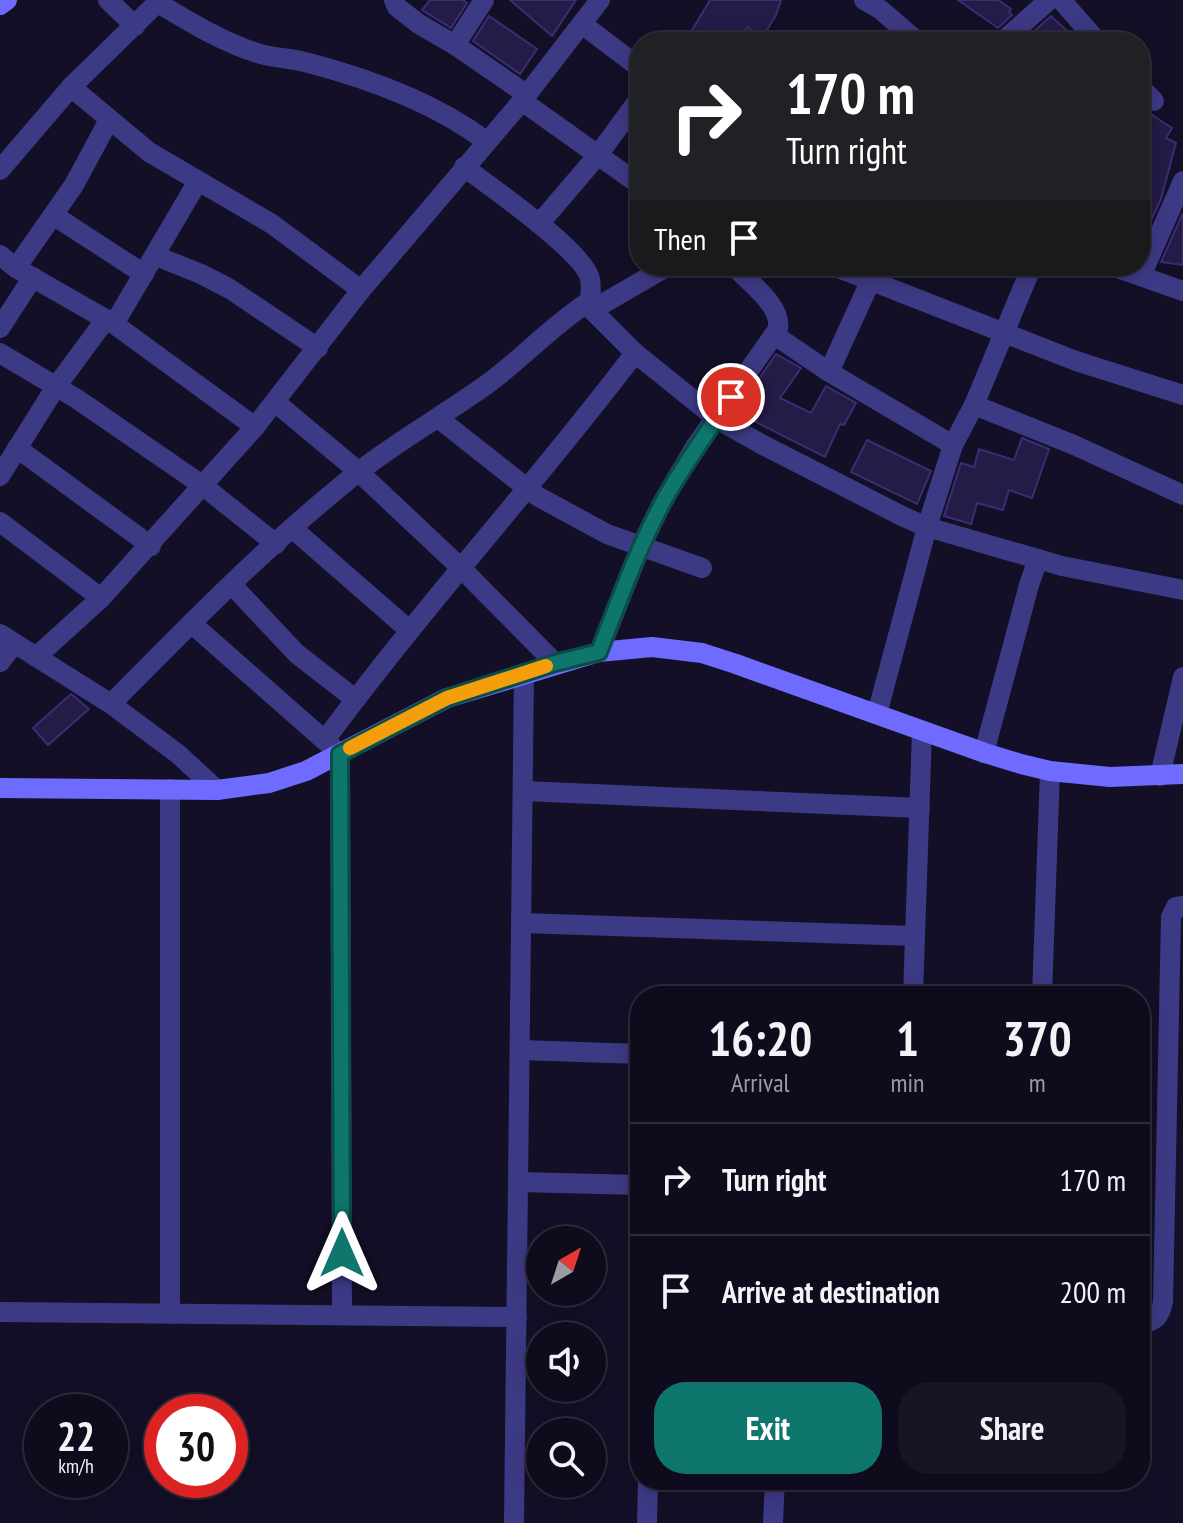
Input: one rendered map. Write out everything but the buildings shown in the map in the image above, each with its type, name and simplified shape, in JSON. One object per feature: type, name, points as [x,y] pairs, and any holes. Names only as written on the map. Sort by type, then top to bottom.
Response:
[{"type":"main road","points":[[0,5],[7,0]]},
{"type":"main road","points":[[0,788],[217,790],[269,783],[306,771],[332,747],[447,698],[599,652],[652,647],[702,653],[984,753],[1050,771],[1110,777],[1183,774]]},
{"type":"street","points":[[108,0],[135,26]]},
{"type":"street","points":[[394,0],[403,12],[455,45],[630,178]]},
{"type":"street","points":[[455,45],[484,0]]},
{"type":"street","points":[[36,657],[101,598],[151,546],[255,427],[361,290],[524,98],[600,0]]},
{"type":"street","points":[[864,0],[906,32]]},
{"type":"street","points":[[1013,32],[1049,0]]},
{"type":"street","points":[[1061,0],[1089,32]]},
{"type":"street","points":[[0,170],[71,87],[159,2],[206,31],[244,48],[271,57],[304,62],[386,89],[445,115],[486,141]]},
{"type":"street","points":[[582,24],[630,60]]},
{"type":"street","points":[[71,87],[149,152],[272,224],[361,290]]},
{"type":"street","points":[[539,224],[598,155],[630,112]]},
{"type":"street","points":[[0,328],[16,267],[74,185],[109,120]]},
{"type":"street","points":[[464,167],[539,224],[587,271],[591,280],[591,305],[635,353],[717,419],[927,527],[1038,559],[1183,590]]},
{"type":"street","points":[[0,476],[55,388],[110,322],[144,274],[198,181]]},
{"type":"street","points":[[1150,256],[1183,181]]},
{"type":"street","points":[[53,215],[144,274]]},
{"type":"street","points":[[156,256],[230,289],[318,348]]},
{"type":"street","points":[[16,267],[110,322],[255,427]]},
{"type":"street","points":[[111,704],[292,528],[359,472],[520,359],[550,329],[648,276]]},
{"type":"street","points":[[599,652],[641,546],[695,447],[759,354],[776,336],[779,318],[765,297],[744,276]]},
{"type":"street","points":[[856,276],[1131,380],[1183,395]]},
{"type":"street","points":[[877,714],[927,527],[953,445],[974,405],[1028,276]]},
{"type":"street","points":[[1141,276],[1183,291]]},
{"type":"street","points":[[829,372],[870,282]]},
{"type":"street","points":[[776,336],[829,372],[953,445]]},
{"type":"street","points":[[0,353],[77,399],[202,485],[276,544]]},
{"type":"street","points":[[342,1315],[332,747],[355,699],[528,490],[635,353]]},
{"type":"street","points":[[275,402],[359,472],[462,569],[555,663]]},
{"type":"street","points":[[974,405],[1074,445],[1183,495]]},
{"type":"street","points":[[438,418],[528,490],[607,534],[702,568]]},
{"type":"street","points":[[17,448],[151,546]]},
{"type":"street","points":[[0,522],[101,598]]},
{"type":"street","points":[[292,528],[409,630]]},
{"type":"street","points":[[984,753],[994,708],[1038,559]]},
{"type":"street","points":[[232,585],[297,654],[355,699]]},
{"type":"street","points":[[191,623],[332,747]]},
{"type":"street","points":[[0,662],[7,639],[111,704],[178,754],[217,790]]},
{"type":"street","points":[[514,1523],[524,673]]},
{"type":"street","points":[[1160,776],[1183,677]]},
{"type":"street","points":[[913,986],[922,731]]},
{"type":"street","points":[[1042,986],[1050,771]]},
{"type":"street","points":[[170,789],[170,1314]]},
{"type":"street","points":[[523,791],[920,808]]},
{"type":"street","points":[[1150,1323],[1160,1315],[1163,1302],[1171,917],[1176,907],[1183,906]]},
{"type":"street","points":[[522,923],[915,936]]},
{"type":"street","points":[[520,1050],[630,1054]]},
{"type":"street","points":[[518,1182],[630,1185]]},
{"type":"street","points":[[0,1312],[517,1317]]},
{"type":"street","points":[[647,1523],[648,1490]]},
{"type":"street","points":[[773,1523],[775,1490]]},
{"type":"slow traffic","points":[[350,748],[447,698],[546,666]]},
{"type":"route","points":[[342,1253],[340,754],[447,698],[599,652],[641,546],[662,503],[695,447],[731,397]]}]
